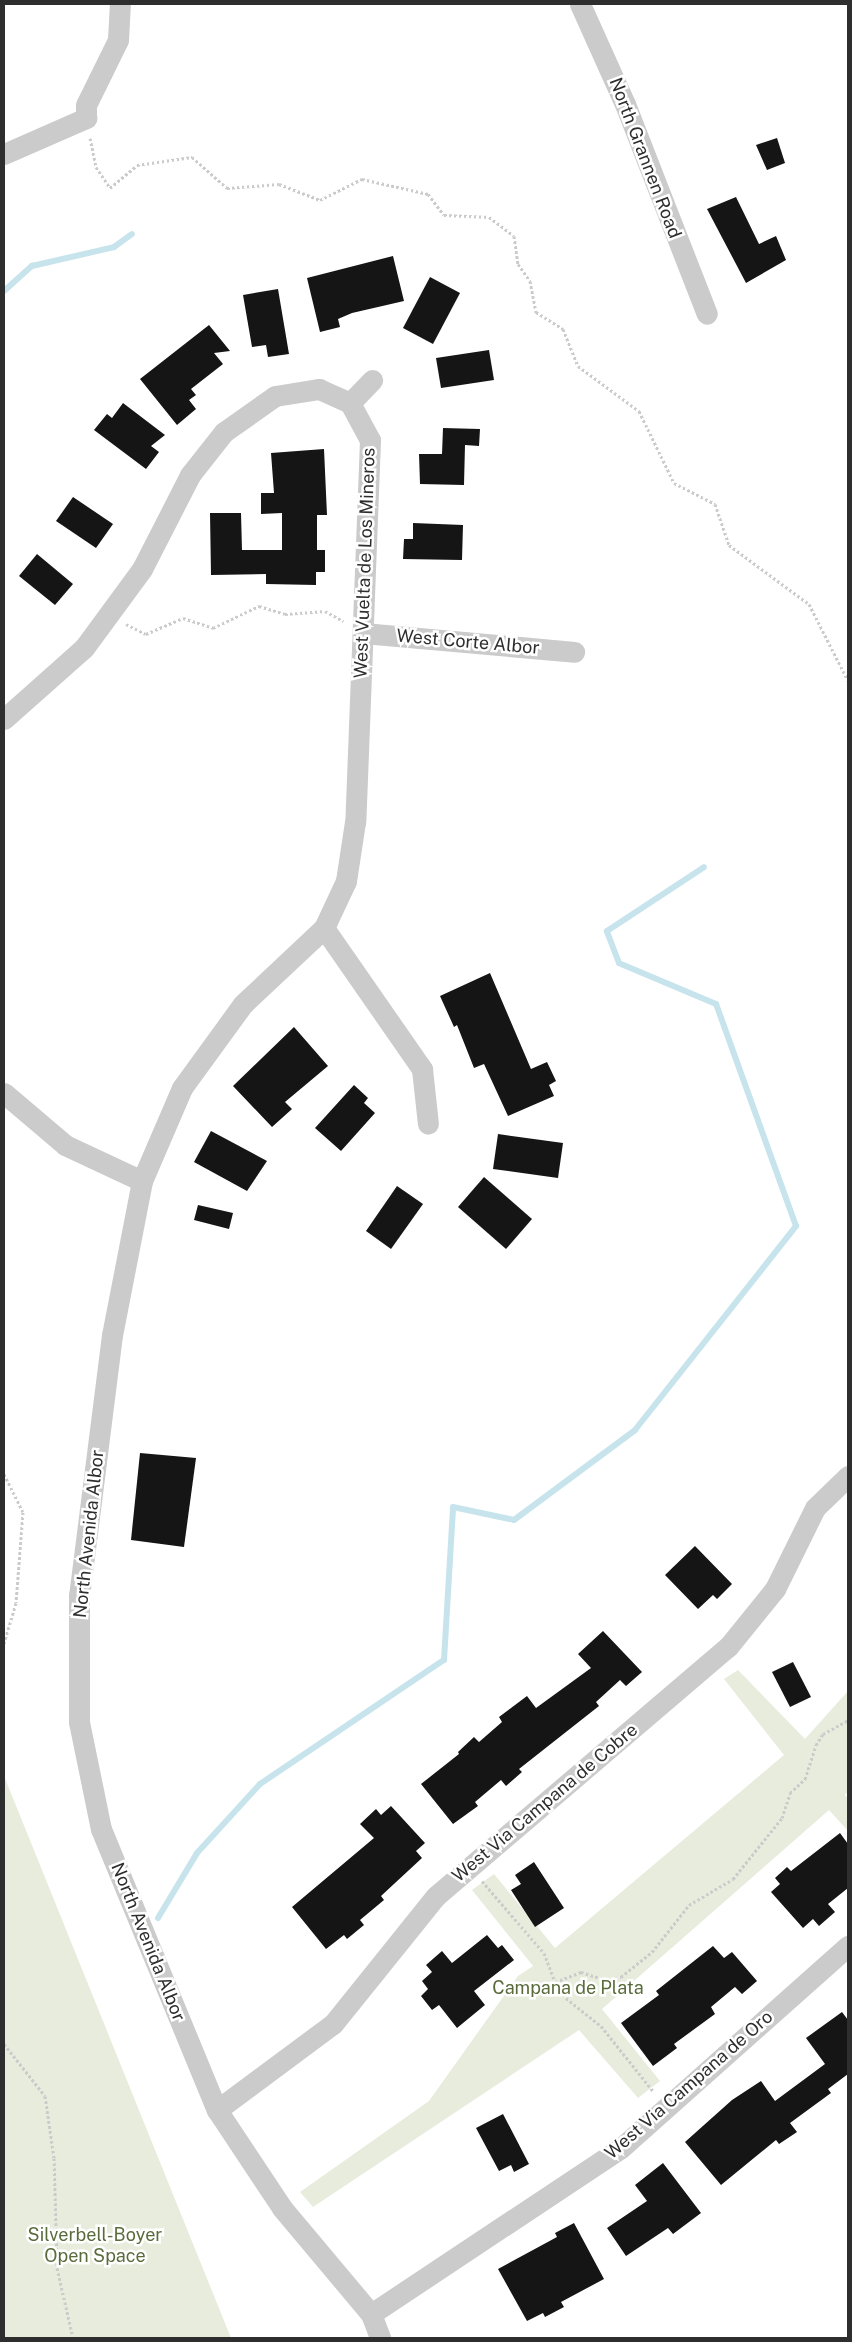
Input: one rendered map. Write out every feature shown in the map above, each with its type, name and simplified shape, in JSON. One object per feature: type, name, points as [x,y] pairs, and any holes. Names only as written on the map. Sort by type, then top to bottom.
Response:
[{"type":"street","points":[[4,154],[86,118],[86,105],[118,40],[120,4]]},
{"type":"street","name":"North Grannen Road","points":[[580,4],[625,104],[707,314]]},
{"type":"street","points":[[4,719],[84,648],[142,569],[190,474],[224,432],[275,396],[319,389],[350,403],[372,380]]},
{"type":"street","name":"West Vuelta de Los Mineros","points":[[324,928],[346,881],[356,822],[370,440],[350,403]]},
{"type":"street","name":"West Corte Albor","points":[[363,633],[574,652]]},
{"type":"street","points":[[324,928],[422,1069],[428,1124]]},
{"type":"street","name":"North Avenida Albor","points":[[324,928],[243,1004],[182,1088],[142,1181],[112,1334],[79,1595],[79,1722],[101,1829],[217,2110],[282,2208],[371,2314],[380,2338]]},
{"type":"street","points":[[4,1093],[65,1145],[142,1181]]},
{"type":"street","name":"West Via Campana de Cobre","points":[[217,2110],[333,2024],[436,1896],[728,1647],[775,1589],[815,1508],[848,1476]]},
{"type":"street","name":"West Via Campana de Oro","points":[[371,2314],[621,2148],[848,1946]]},
{"type":"path","points":[[86,118],[96,167],[110,188],[137,164],[192,157],[227,188],[278,184],[320,200],[362,180],[428,194],[444,215],[489,217],[514,236],[518,264],[530,281],[536,312],[563,329],[578,366],[639,411],[674,483],[716,504],[729,545],[809,604],[848,681]]},
{"type":"path","points":[[110,613],[134,630],[146,634],[183,618],[213,628],[260,606],[285,614],[325,611],[363,633]]},
{"type":"path","points":[[4,1474],[22,1512],[16,1603],[4,1643]]},
{"type":"path","points":[[532,1991],[581,1972],[605,1980],[621,1977],[652,1952],[689,1905],[733,1879],[782,1818],[790,1793],[805,1779],[816,1745],[824,1734],[848,1720]]},
{"type":"path","points":[[470,1867],[544,1953],[555,1981],[566,1998],[601,2026],[666,2107]]},
{"type":"path","points":[[4,2044],[45,2096],[54,2158],[57,2268],[72,2338]]},
{"type":"green space","name":"Campana de Plata","points":[[738,1670],[805,1739],[848,1691],[848,1791],[845,1795],[848,1799],[848,1831],[829,1810],[602,2009],[660,2081],[638,2098],[579,2030],[313,2207],[300,2192],[429,2101],[518,1976],[533,1966],[472,1890],[494,1874],[555,1948],[784,1755],[724,1679]]},
{"type":"green space","name":"Silverbell-Boyer Open Space","points":[[4,1776],[231,2338],[4,2338]]},
{"type":"building","points":[[777,138],[785,163],[767,170],[756,145]]},
{"type":"building","points":[[736,197],[759,244],[776,236],[786,260],[746,283],[707,209]]},
{"type":"building","points":[[393,256],[404,301],[352,313],[338,319],[340,327],[320,332],[307,278]]},
{"type":"building","points":[[430,277],[460,293],[433,344],[403,328]]},
{"type":"building","points":[[278,289],[289,354],[268,357],[266,345],[252,347],[243,295]]},
{"type":"building","points":[[209,325],[230,351],[214,353],[223,364],[191,389],[196,395],[189,400],[196,409],[177,425],[140,379]]},
{"type":"building","points":[[489,350],[494,380],[441,388],[436,358]]},
{"type":"building","points":[[123,403],[165,435],[151,446],[159,452],[146,469],[94,430],[107,414],[112,418]]},
{"type":"building","points":[[443,428],[480,429],[479,446],[465,445],[464,485],[420,484],[419,454],[442,454]]},
{"type":"building","points":[[324,449],[327,515],[317,515],[317,550],[325,550],[325,572],[316,572],[316,585],[266,584],[266,574],[211,575],[210,513],[241,513],[242,550],[282,550],[282,513],[261,514],[261,493],[274,493],[271,453]]},
{"type":"building","points":[[73,497],[113,524],[96,548],[56,521]]},
{"type":"building","points":[[413,523],[463,525],[462,560],[403,559],[404,539],[413,539]]},
{"type":"building","points":[[37,554],[73,584],[55,605],[19,576]]},
{"type":"building","points":[[490,973],[531,1069],[547,1062],[556,1081],[549,1085],[554,1096],[508,1116],[484,1064],[474,1068],[457,1025],[454,1027],[440,996]]},
{"type":"building","points":[[294,1027],[328,1066],[285,1102],[292,1109],[272,1127],[233,1086]]},
{"type":"building","points":[[354,1085],[368,1098],[364,1103],[375,1113],[341,1151],[315,1128]]},
{"type":"building","points":[[211,1131],[267,1161],[247,1191],[194,1162]]},
{"type":"building","points":[[498,1134],[563,1143],[558,1178],[493,1169]]},
{"type":"building","points":[[484,1177],[532,1219],[506,1249],[458,1207]]},
{"type":"building","points":[[397,1186],[423,1204],[391,1249],[366,1231]]},
{"type":"building","points":[[198,1205],[233,1213],[229,1229],[194,1220]]},
{"type":"building","points":[[140,1453],[196,1458],[184,1547],[131,1540]]},
{"type":"building","points":[[695,1546],[732,1584],[717,1599],[713,1595],[698,1609],[665,1575]]},
{"type":"building","points":[[603,1631],[642,1672],[626,1686],[620,1680],[596,1702],[599,1706],[519,1769],[522,1772],[506,1786],[501,1780],[475,1802],[478,1806],[453,1824],[421,1784],[459,1754],[458,1752],[474,1737],[479,1742],[502,1722],[499,1717],[527,1696],[536,1708],[591,1668],[578,1654]]},
{"type":"building","points":[[793,1662],[811,1697],[790,1707],[772,1672]]},
{"type":"building","points":[[391,1806],[425,1843],[416,1851],[422,1858],[381,1896],[384,1900],[360,1920],[364,1925],[347,1939],[344,1935],[326,1949],[292,1907],[374,1838],[360,1824],[376,1809],[381,1815]]},
{"type":"building","points":[[840,1833],[848,1844],[848,1888],[828,1904],[835,1912],[819,1926],[813,1919],[803,1928],[771,1892],[780,1884],[775,1878],[787,1867],[791,1871]]},
{"type":"building","points":[[534,1862],[564,1908],[535,1927],[511,1890],[521,1884],[515,1875]]},
{"type":"building","points":[[487,1935],[498,1948],[502,1945],[514,1960],[474,1991],[485,2005],[457,2028],[439,2005],[432,2010],[421,1996],[428,1989],[422,1981],[432,1972],[426,1965],[442,1951],[452,1963]]},
{"type":"building","points":[[713,1946],[724,1958],[732,1952],[757,1981],[742,1994],[735,1987],[711,2007],[715,2014],[674,2044],[677,2048],[653,2066],[621,2023],[659,1995],[656,1991]]},
{"type":"building","points":[[842,2012],[848,2020],[848,2074],[828,2089],[831,2093],[790,2123],[797,2132],[779,2144],[776,2140],[721,2185],[685,2142],[732,2100],[761,2081],[775,2101],[825,2064],[806,2038]]},
{"type":"building","points":[[503,2114],[529,2164],[514,2172],[511,2165],[499,2171],[476,2128]]},
{"type":"building","points":[[663,2163],[701,2213],[673,2234],[668,2228],[626,2256],[607,2228],[647,2201],[635,2185]]},
{"type":"building","points":[[574,2223],[604,2279],[561,2302],[564,2307],[545,2317],[543,2313],[527,2321],[498,2269],[557,2237],[555,2233]]},
{"type":"waterway","points":[[4,291],[32,266],[114,247],[132,234]]},
{"type":"waterway","points":[[158,1918],[197,1853],[260,1784],[444,1660],[453,1507],[514,1520],[635,1430],[796,1226],[716,1004],[619,963],[607,931],[704,867]]}]
